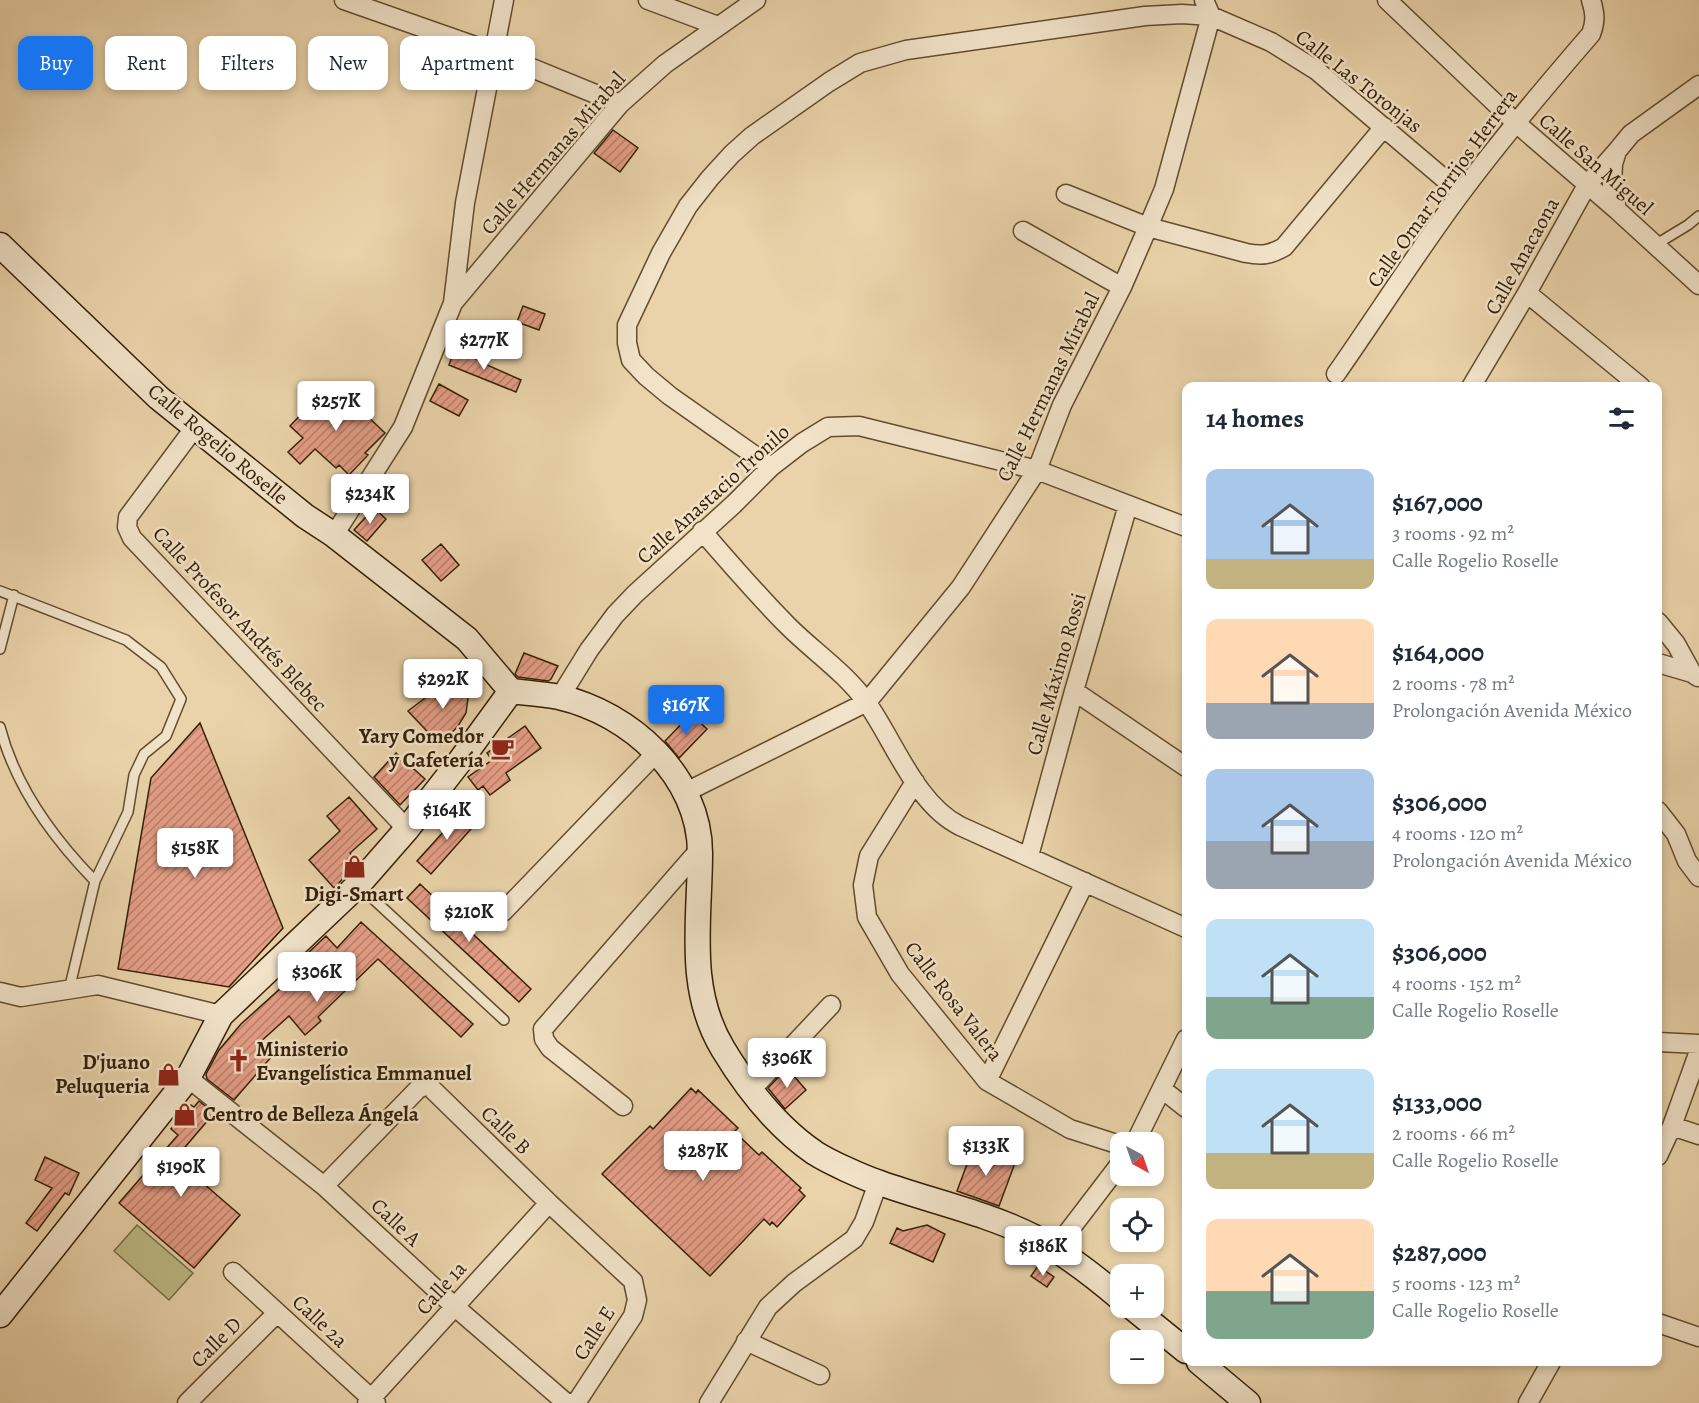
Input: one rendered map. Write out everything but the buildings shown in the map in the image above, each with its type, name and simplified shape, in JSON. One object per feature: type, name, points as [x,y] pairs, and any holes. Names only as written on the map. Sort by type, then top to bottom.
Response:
[{"type":"street","points":[[344,0],[447,36]]},
{"type":"street","points":[[498,36],[504,0]]},
{"type":"street","points":[[648,0],[718,26]]},
{"type":"street","name":"Calle Hermanas Mirabal","points":[[453,303],[620,104],[665,64],[756,0]]},
{"type":"street","name":"Calle San Miguel","points":[[1387,0],[1515,122],[1699,285]]},
{"type":"street","name":"Calle Omar Torrijos Herrera","points":[[1336,374],[1461,193],[1515,122],[1592,34],[1595,12],[1591,0]]},
{"type":"street","name":"Calle Hermanas Mirabal","points":[[686,792],[867,702],[961,587],[1037,470],[1062,405],[1122,287],[1148,227],[1164,189],[1211,5]]},
{"type":"street","name":"Calle Las Toronjas","points":[[771,467],[670,396],[646,376],[631,360],[627,343],[627,325],[661,253],[688,206],[710,178],[752,136],[860,63],[906,50],[1145,16],[1182,14],[1211,5],[1316,70],[1461,193]]},
{"type":"street","points":[[535,69],[620,104]]},
{"type":"street","name":"Calle Anacaona","points":[[1474,382],[1587,185],[1631,135],[1699,85]]},
{"type":"street","points":[[334,535],[403,427],[453,303],[465,203],[488,90]]},
{"type":"street","points":[[1066,194],[1148,227],[1246,253],[1262,256],[1273,254],[1284,247],[1384,127]]},
{"type":"street","points":[[1617,151],[1612,164],[1612,184],[1617,210]]},
{"type":"street","points":[[1023,231],[1122,287]]},
{"type":"street","name":"Calle Rogelio Roselle","points":[[0,245],[159,398],[305,516],[334,535],[467,639],[511,691]]},
{"type":"street","points":[[1527,293],[1635,382]]},
{"type":"street","name":"Calle Anastacio Tronilo","points":[[560,698],[589,650],[615,615],[635,594],[771,467],[815,433],[828,427],[859,426],[1037,470],[1182,525]]},
{"type":"street","name":"Calle Profesor Andrés Blebec","points":[[195,427],[128,517],[127,527],[132,538],[407,829]]},
{"type":"street","name":"Calle Máximo Rossi","points":[[1029,856],[1128,505]]},
{"type":"street","points":[[702,531],[748,585],[790,628],[834,666],[867,702],[915,782],[952,822],[1182,926]]},
{"type":"street","points":[[1662,627],[1696,676]]},
{"type":"street","points":[[1662,664],[1696,676]]},
{"type":"street","points":[[0,1315],[188,1078],[221,1016],[358,885],[407,829],[511,691],[560,698],[599,711],[623,725],[657,752],[678,777],[686,792],[696,822],[700,849],[698,974],[705,1011],[724,1051],[751,1090],[790,1132],[816,1154],[878,1183],[1011,1227],[1034,1237],[1110,1291]]},
{"type":"street","points":[[1074,691],[1182,764]]},
{"type":"street","points":[[503,912],[657,752]]},
{"type":"street","name":"Calle Rosa Valera","points":[[915,782],[869,856],[863,885],[867,917],[900,974],[987,1081],[1070,1129],[1110,1142]]},
{"type":"street","points":[[1662,816],[1676,834],[1687,861],[1699,877]]},
{"type":"street","points":[[623,1106],[550,1048],[544,1039],[543,1029],[700,849]]},
{"type":"street","points":[[987,1081],[1085,882]]},
{"type":"street","points":[[0,992],[21,997],[98,985],[221,1016]]},
{"type":"street","points":[[751,1090],[831,1005]]},
{"type":"street","points":[[1662,1042],[1699,1044]]},
{"type":"street","points":[[1140,1132],[1182,1047]]},
{"type":"street","points":[[1662,1147],[1699,1052]]},
{"type":"street","name":"Calle A","points":[[188,1078],[324,1186],[454,1306],[564,1401],[571,1403]]},
{"type":"street","name":"Calle B","points":[[324,1186],[418,1089],[424,1086],[430,1088],[633,1281]]},
{"type":"street","points":[[1162,1089],[1182,1105]]},
{"type":"street","points":[[1672,1126],[1699,1135]]},
{"type":"street","points":[[1055,1250],[1110,1177]]},
{"type":"street","points":[[709,1403],[768,1307],[794,1283],[854,1239],[864,1221],[878,1183]]},
{"type":"street","name":"Calle 1a","points":[[371,1402],[454,1306],[549,1203]]},
{"type":"street","name":"Calle 2a","points":[[233,1272],[371,1402]]},
{"type":"street","name":"Calle E","points":[[571,1403],[578,1400],[633,1317],[637,1300],[633,1281]]},
{"type":"street","name":"Calle D","points":[[187,1403],[277,1313]]},
{"type":"street","points":[[1145,1318],[1182,1348]]},
{"type":"street","points":[[1662,1324],[1699,1337]]},
{"type":"street","points":[[746,1341],[819,1375]]},
{"type":"street","points":[[1204,1366],[1248,1403]]},
{"type":"street","points":[[1528,1403],[1549,1366]]},
{"type":"lane","points":[[1655,245],[1699,216]]},
{"type":"lane","points":[[0,591],[126,640],[161,667],[181,699],[166,736],[144,754],[134,775],[128,812],[95,881],[69,990]]},
{"type":"lane","points":[[0,650],[14,596]]},
{"type":"lane","points":[[0,728],[6,753],[36,808],[56,838],[95,881]]},
{"type":"lane","points":[[358,885],[504,1020]]},
{"type":"shaded area","points":[[137,1225],[193,1273],[169,1300],[114,1251]]},
{"type":"place","name":"Yary Comedor y Cafetería","points":[[502,748]]},
{"type":"place","name":"Digi-Smart","points":[[354,866]]},
{"type":"place","name":"Ministerio Evangelística Emmanuel","points":[[238,1061]]},
{"type":"place","name":"D'juano Peluqueria","points":[[168,1074]]},
{"type":"place","name":"Centro de Belleza Ángela","points":[[185,1114]]}]
